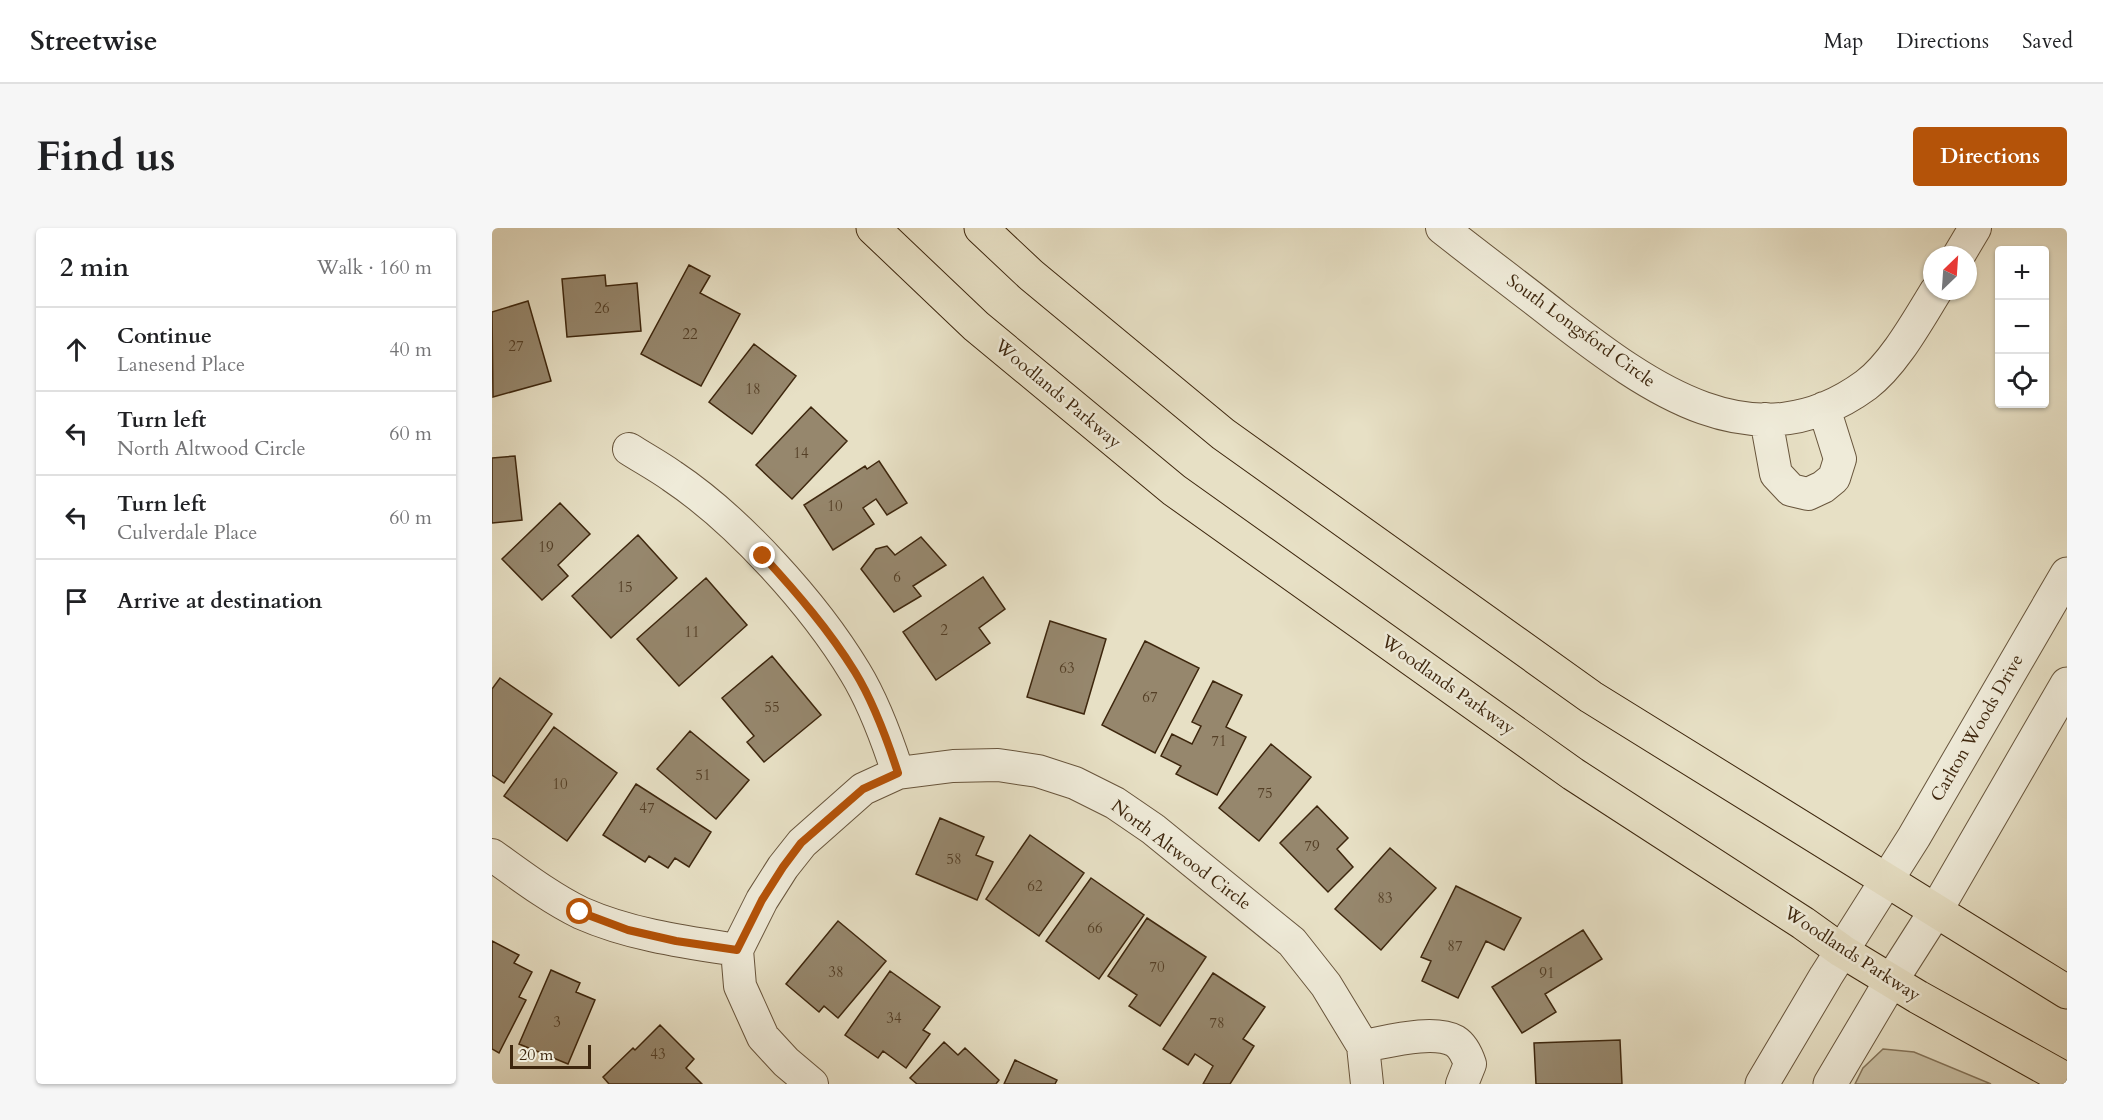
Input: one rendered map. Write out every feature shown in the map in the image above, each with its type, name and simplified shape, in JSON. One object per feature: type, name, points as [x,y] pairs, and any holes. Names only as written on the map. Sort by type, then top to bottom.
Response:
[{"type":"main road","name":"Woodlands Parkway","points":[[873,228],[976,326],[1174,490],[1573,774],[1803,923],[1842,951],[2067,1080]]},
{"type":"main road","points":[[981,228],[1031,275],[1223,434],[1591,697],[2067,992]]},
{"type":"street","name":"South Longsford Circle","points":[[1442,228],[1636,375],[1683,401],[1716,413],[1749,419],[1780,419],[1814,413],[1867,384],[1900,348],[1930,300]]},
{"type":"street","points":[[1964,246],[1975,228]]},
{"type":"street","points":[[1766,419],[1776,474],[1791,490],[1808,494],[1823,487],[1834,478],[1840,459],[1824,408]]},
{"type":"street","points":[[629,449],[673,476],[717,511],[794,590],[828,632],[856,674],[878,719],[898,773]]},
{"type":"street","name":"Carlton Woods Drive","points":[[1762,1084],[1887,881],[2067,574]]},
{"type":"street","points":[[1830,1084],[1935,912],[2067,684]]},
{"type":"street","name":"North Altwood Circle","points":[[737,950],[762,900],[801,843],[863,789],[898,773],[953,766],[998,765],[1038,771],[1075,783],[1115,803],[1153,829],[1292,942],[1326,985],[1363,1046],[1367,1084]]},
{"type":"street","points":[[492,855],[580,912],[628,930],[676,941],[737,950],[740,986],[763,1036],[786,1062],[812,1084]]},
{"type":"street","points":[[1363,1046],[1431,1036],[1455,1041],[1467,1053],[1470,1064],[1462,1084]]},
{"type":"shaded area","points":[[1883,1049],[1914,1052],[1991,1084],[1855,1084],[1863,1068]]},
{"type":"building","points":[[689,265],[710,276],[700,293],[740,314],[701,386],[641,354]]},
{"type":"building","points":[[605,275],[606,286],[637,283],[641,331],[567,337],[562,279]]},
{"type":"building","points":[[528,301],[551,381],[493,397],[492,312]]},
{"type":"building","points":[[754,344],[796,376],[752,434],[709,402]]},
{"type":"building","points":[[811,407],[847,441],[792,499],[756,465]]},
{"type":"building","points":[[515,456],[522,520],[492,523],[492,458]]},
{"type":"building","points":[[879,461],[907,503],[887,515],[876,499],[863,508],[874,524],[833,550],[804,505],[865,466],[867,469]]},
{"type":"building","points":[[560,503],[590,534],[558,565],[568,576],[542,600],[502,559]]},
{"type":"building","points":[[638,535],[677,578],[611,638],[572,596]]},
{"type":"building","points":[[921,537],[946,565],[913,586],[921,596],[894,612],[861,569],[876,549],[887,546],[895,555]]},
{"type":"building","points":[[983,577],[1005,609],[979,628],[990,643],[936,680],[903,632]]},
{"type":"building","points":[[706,578],[747,625],[679,686],[637,639]]},
{"type":"building","points":[[1050,621],[1106,639],[1084,714],[1027,697]]},
{"type":"building","points":[[1145,641],[1199,668],[1155,753],[1102,725]]},
{"type":"building","points":[[772,656],[821,715],[764,762],[747,742],[754,736],[722,698]]},
{"type":"building","points":[[500,678],[552,714],[504,783],[492,775],[492,689]]},
{"type":"building","points":[[1213,681],[1242,695],[1226,727],[1246,737],[1217,795],[1176,774],[1181,766],[1161,756],[1172,734],[1192,744],[1201,726],[1192,722]]},
{"type":"building","points":[[554,727],[617,773],[567,841],[504,796]]},
{"type":"building","points":[[690,731],[749,780],[716,819],[657,769]]},
{"type":"building","points":[[1271,744],[1311,777],[1259,841],[1219,808]]},
{"type":"building","points":[[636,784],[711,832],[689,867],[675,858],[668,868],[649,856],[645,862],[603,835]]},
{"type":"building","points":[[1317,806],[1348,838],[1337,849],[1353,867],[1328,892],[1280,843]]},
{"type":"building","points":[[940,818],[984,837],[976,855],[993,862],[977,900],[916,874]]},
{"type":"building","points":[[1030,835],[1084,873],[1039,936],[986,899]]},
{"type":"building","points":[[1390,848],[1436,888],[1381,950],[1335,909]]},
{"type":"building","points":[[1091,878],[1144,915],[1099,979],[1046,941]]},
{"type":"building","points":[[1456,886],[1521,918],[1504,950],[1486,941],[1458,998],[1422,981],[1431,961],[1421,957]]},
{"type":"building","points":[[1147,918],[1206,957],[1160,1026],[1129,1006],[1137,995],[1108,976]]},
{"type":"building","points":[[838,921],[886,961],[838,1018],[824,1006],[819,1012],[786,984]]},
{"type":"building","points":[[1583,930],[1602,959],[1545,994],[1556,1012],[1522,1033],[1492,987]]},
{"type":"building","points":[[492,941],[519,955],[514,963],[532,972],[519,997],[526,1000],[499,1053],[492,1049]]},
{"type":"building","points":[[551,970],[580,983],[576,992],[595,1000],[568,1064],[519,1044]]},
{"type":"building","points":[[890,971],[940,1007],[923,1030],[930,1034],[906,1068],[883,1051],[878,1058],[845,1035]]},
{"type":"building","points":[[1213,973],[1265,1007],[1243,1039],[1254,1046],[1230,1084],[1203,1084],[1213,1066],[1195,1054],[1188,1065],[1163,1049]]},
{"type":"building","points":[[660,1025],[694,1059],[686,1068],[702,1084],[609,1084],[603,1077]]},
{"type":"building","points":[[1620,1040],[1622,1084],[1536,1084],[1534,1043]]},
{"type":"building","points":[[944,1042],[958,1055],[965,1048],[999,1080],[996,1084],[917,1084],[910,1078]]},
{"type":"building","points":[[1015,1060],[1057,1080],[1055,1084],[1004,1084]]},
{"type":"route","points":[[580,912],[628,930],[676,941],[737,950],[762,900],[801,843],[863,789],[898,773],[889,746],[856,674],[828,632],[763,556]]}]
